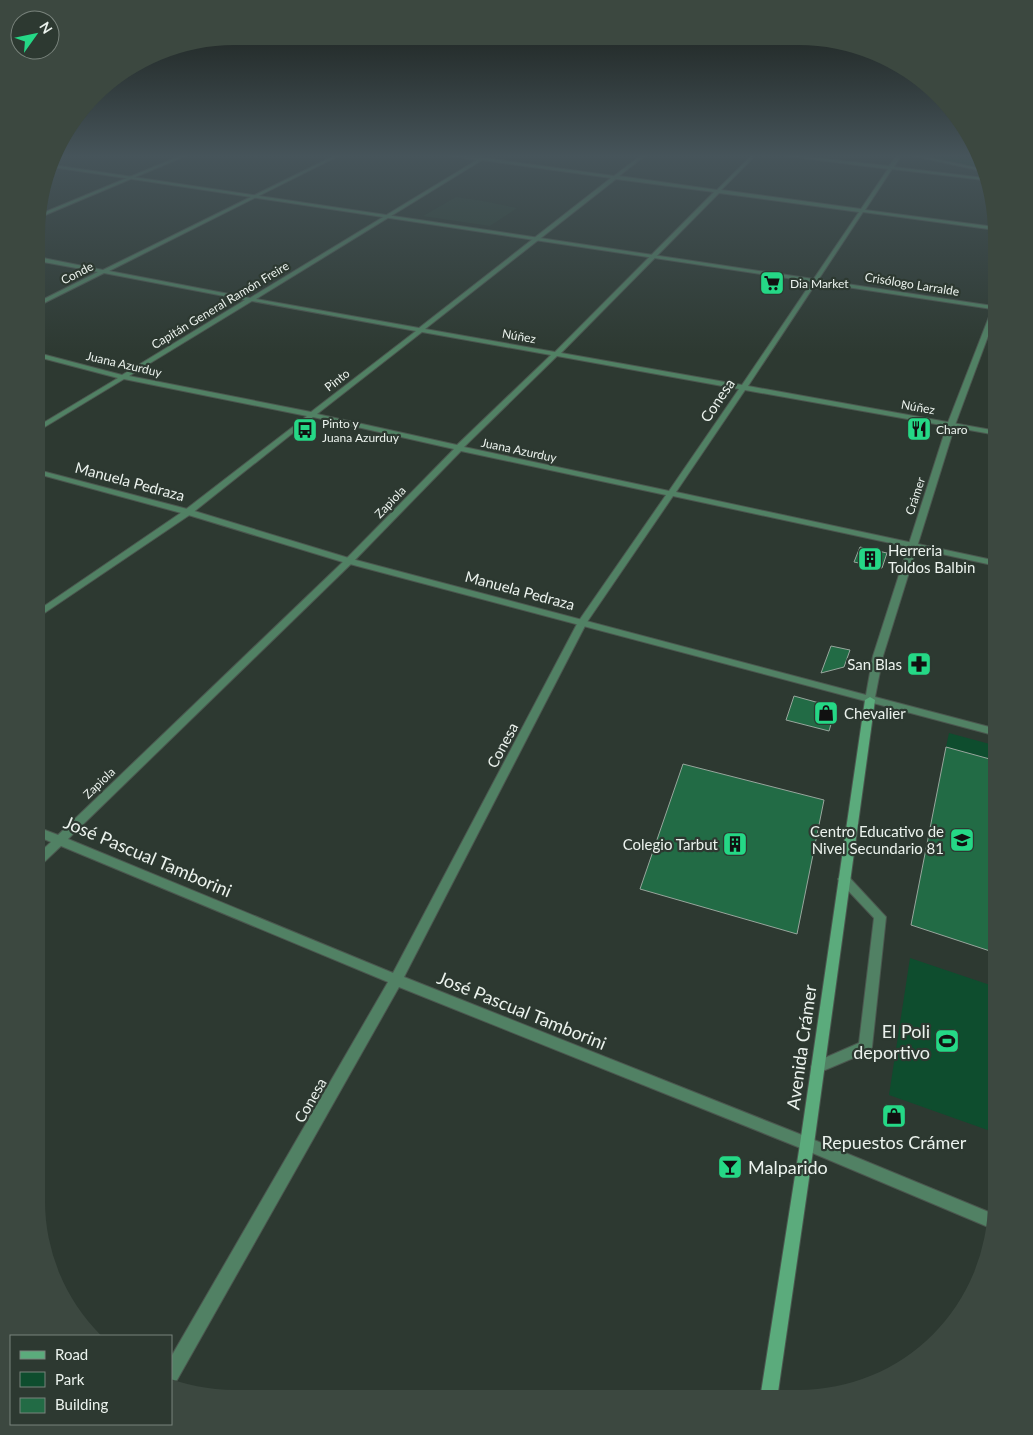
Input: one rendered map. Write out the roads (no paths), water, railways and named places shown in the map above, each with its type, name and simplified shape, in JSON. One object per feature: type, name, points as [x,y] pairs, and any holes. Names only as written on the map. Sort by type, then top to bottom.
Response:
[{"type":"main road","name":"Avenida Crámer","points":[[769,1390],[807,1144],[870,700]]},
{"type":"street","name":"Conde","points":[[45,300],[203,221]]},
{"type":"street","name":"Capitán General Ramón Freire","points":[[45,425],[379,221]]},
{"type":"street","name":"Crisólogo Larralde","points":[[421,221],[815,281],[988,305]]},
{"type":"street","name":"Pinto","points":[[45,610],[188,512],[558,221]]},
{"type":"street","name":"Zapiola","points":[[45,853],[350,561],[459,448],[556,354],[688,221]]},
{"type":"street","name":"Conesa","points":[[172,1372],[396,980],[583,622],[744,387],[854,221]]},
{"type":"street","points":[[936,221],[988,228]]},
{"type":"street","name":"Núñez","points":[[45,260],[252,300],[988,431]]},
{"type":"street","name":"Crámer","points":[[870,700],[878,656],[913,545],[952,425],[988,328]]},
{"type":"street","name":"Juana Azurduy","points":[[45,357],[123,376],[313,415],[988,562]]},
{"type":"street","name":"Manuela Pedraza","points":[[45,474],[188,512],[350,561],[988,731]]},
{"type":"street","name":"José Pascual Tamborini","points":[[45,834],[396,980],[807,1144],[987,1219]]},
{"type":"street","points":[[818,1067],[865,1047],[880,917],[844,878]]},
{"type":"place","name":"Dia Market","points":[[772,283]]},
{"type":"place","name":"Charo","points":[[919,429]]},
{"type":"place","name":"Pinto y Juana Azurduy","points":[[305,430]]},
{"type":"place","name":"Herreria Toldos Balbin","points":[[870,559]]},
{"type":"place","name":"San Blas","points":[[919,664]]},
{"type":"place","name":"Chevalier","points":[[826,713]]},
{"type":"place","name":"Centro Educativo de Nivel Secundario 81","points":[[962,840]]},
{"type":"place","name":"Colegio Tarbut","points":[[735,844]]},
{"type":"place","name":"El Poli deportivo","points":[[947,1041]]},
{"type":"place","name":"Repuestos Crámer","points":[[894,1116]]},
{"type":"place","name":"Malparido","points":[[730,1167]]}]
